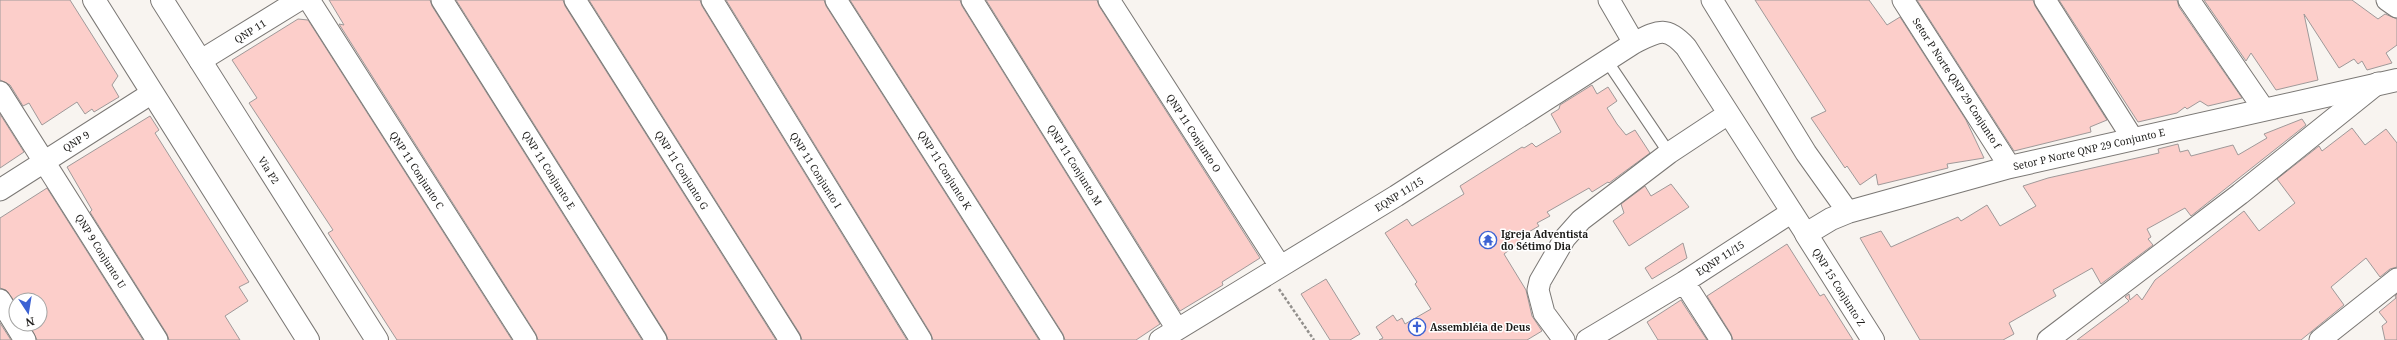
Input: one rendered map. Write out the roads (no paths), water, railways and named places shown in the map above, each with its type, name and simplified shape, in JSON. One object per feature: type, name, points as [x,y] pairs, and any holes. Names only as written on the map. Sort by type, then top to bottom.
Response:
[{"type":"main road","points":[[94,0],[308,340]]},
{"type":"main road","name":"Via P2","points":[[162,0],[377,340]]},
{"type":"main road","name":"Setor P Norte QNP 29 Conjunto E","points":[[1806,234],[1831,219],[1848,212],[2010,167],[2263,108],[2388,82]]},
{"type":"main road","name":"QNP 15 Conjunto Z","points":[[1806,234],[1873,340]]},
{"type":"street","name":"QNP 11","points":[[200,61],[299,0]]},
{"type":"street","name":"QNP 11 Conjunto C","points":[[309,0],[526,340]]},
{"type":"street","name":"QNP 11 Conjunto E","points":[[442,0],[656,340]]},
{"type":"street","name":"QNP 11 Conjunto G","points":[[575,0],[790,340]]},
{"type":"street","name":"QNP 11 Conjunto I","points":[[712,0],[921,340]]},
{"type":"street","name":"QNP 11 Conjunto K","points":[[836,0],[1053,340]]},
{"type":"street","name":"QNP 11 Conjunto M","points":[[972,0],[1169,335]]},
{"type":"street","name":"QNP 11 Conjunto O","points":[[1109,0],[1274,270]]},
{"type":"street","points":[[1609,0],[1634,43]]},
{"type":"street","points":[[1712,0],[1806,153],[1848,212]]},
{"type":"street","name":"Setor P Norte QNP 29 Conjunto f","points":[[1903,0],[2010,167]]},
{"type":"street","points":[[2045,0],[2133,139]]},
{"type":"street","points":[[2189,0],[2263,108]]},
{"type":"street","points":[[2387,0],[2397,7]]},
{"type":"street","name":"EQNP 11/15","points":[[1169,335],[1396,196],[1634,43],[1656,32],[1666,32],[1675,35],[1686,48],[1806,234]]},
{"type":"street","name":"Setor P Norte QNP 29 Conjunto E","points":[[2048,340],[2388,82]]},
{"type":"street","name":"QNP 9 Conjunto U","points":[[0,92],[157,340]]},
{"type":"street","name":"QNP 9","points":[[0,190],[152,93]]},
{"type":"street","points":[[1564,340],[1544,313],[1540,301],[1540,281],[1565,238],[1581,220],[1670,153],[1728,114]]},
{"type":"street","name":"EQNP 11/15","points":[[1587,340],[1684,282],[1792,212]]},
{"type":"street","points":[[2320,340],[2397,279]]},
{"type":"street","points":[[1684,282],[1721,340]]},
{"type":"street","points":[[0,300],[25,340]]},
{"type":"lane","points":[[1607,61],[1670,153]]},
{"type":"place","name":"Igreja Adventista do Sétimo Dia","points":[[1488,240]]},
{"type":"place","name":"Assembléia de Deus","points":[[1417,327]]}]
